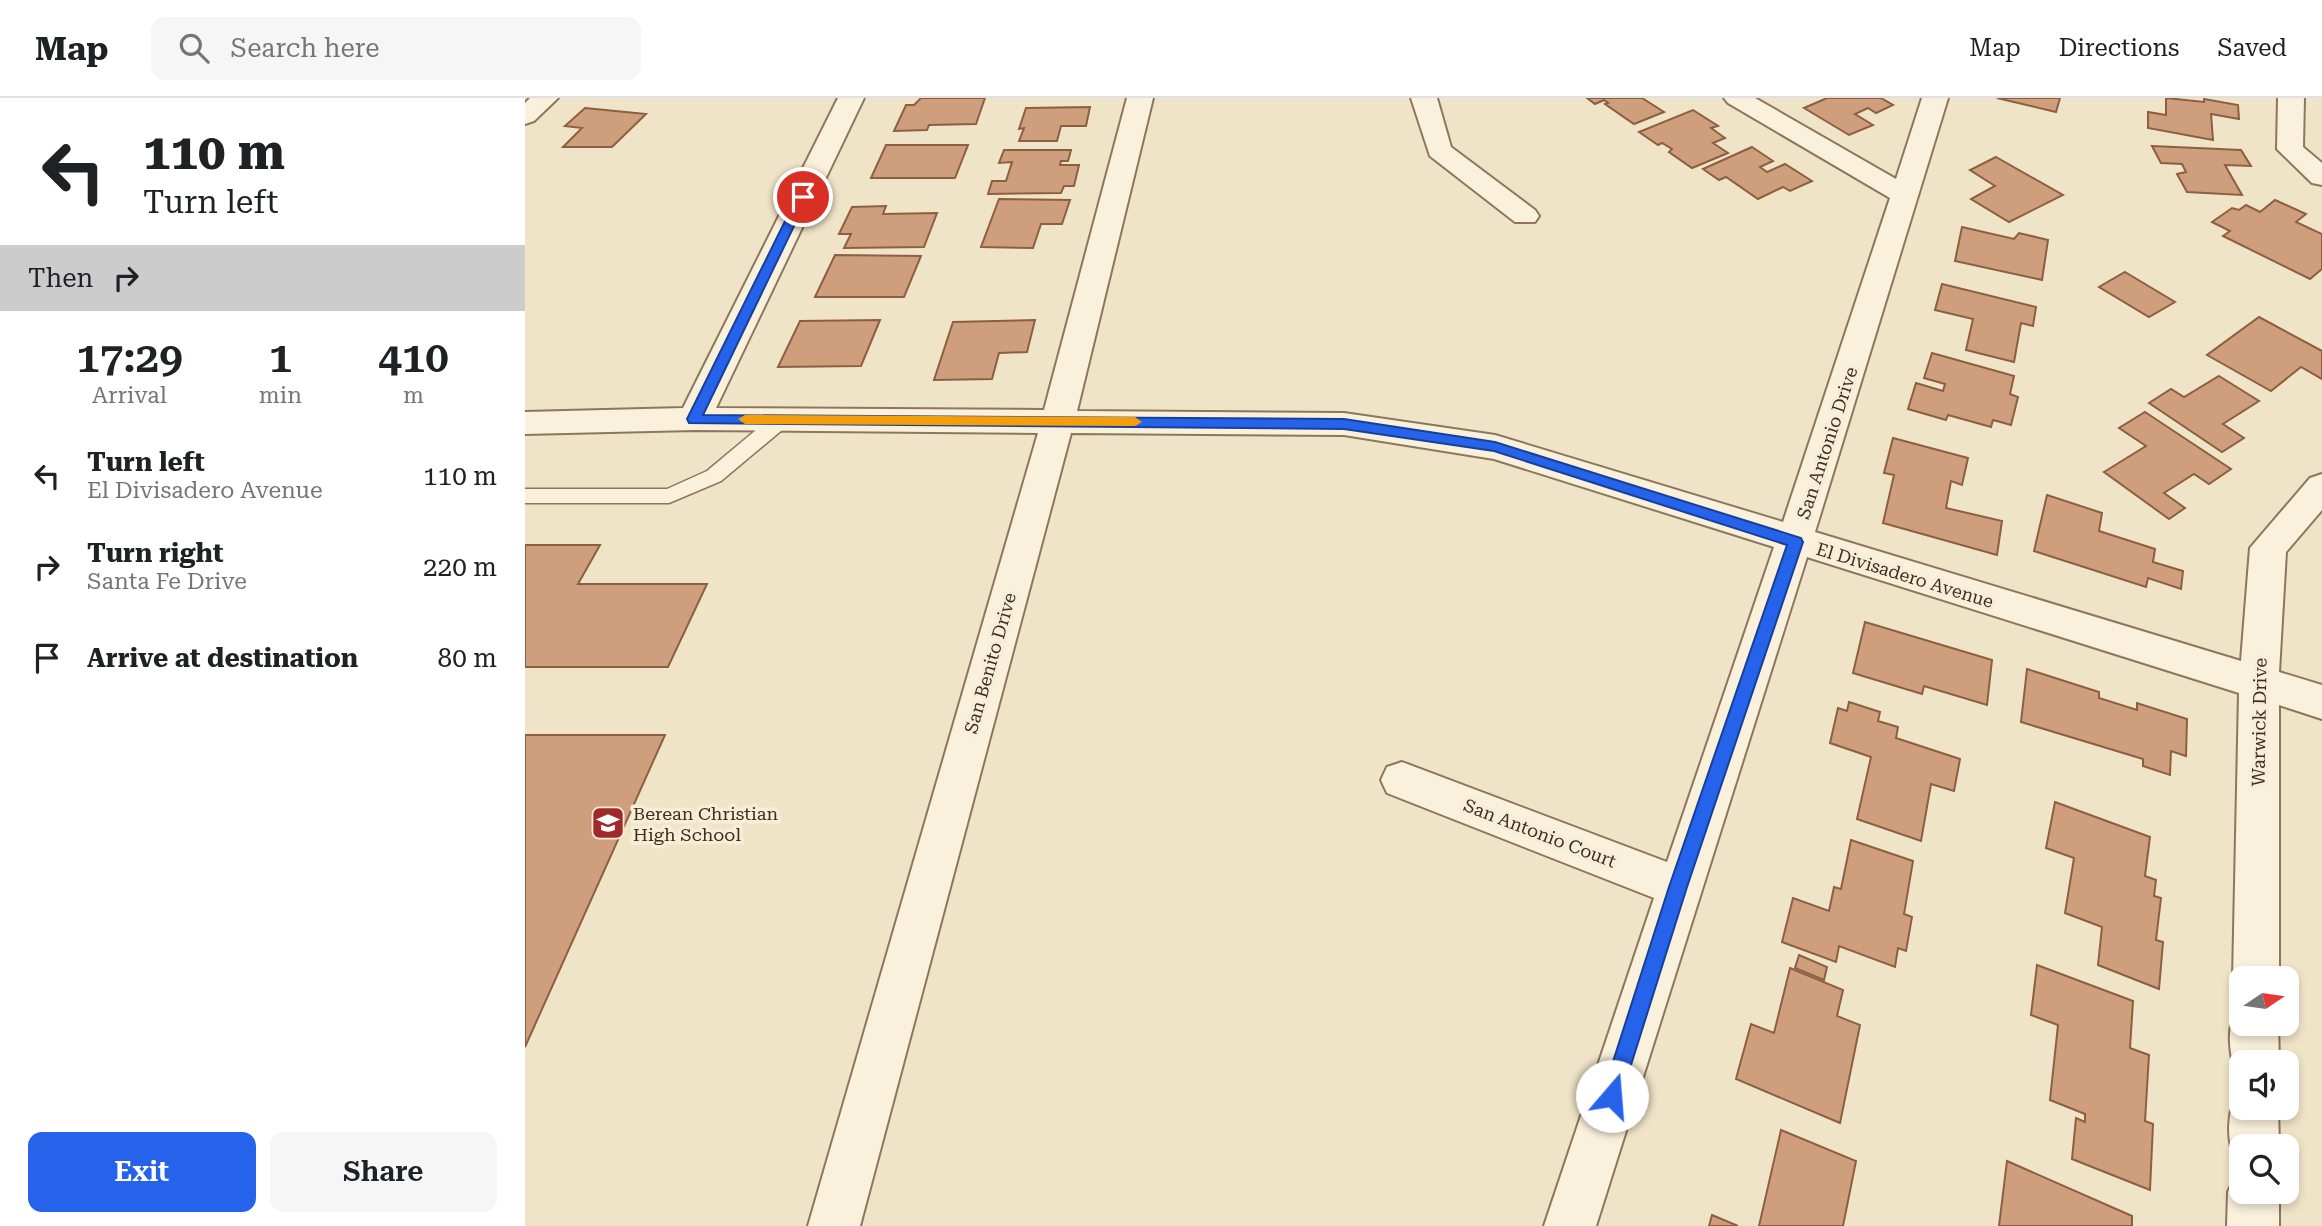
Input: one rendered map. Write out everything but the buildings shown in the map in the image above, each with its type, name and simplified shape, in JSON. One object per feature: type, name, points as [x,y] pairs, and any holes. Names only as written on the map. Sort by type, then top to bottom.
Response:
[{"type":"street","points":[[525,116],[545,98]]},
{"type":"street","points":[[694,419],[851,98]]},
{"type":"street","name":"San Benito Drive","points":[[834,1226],[1058,421],[1140,98]]},
{"type":"street","points":[[1424,98],[1439,150],[1525,216]]},
{"type":"street","points":[[1737,98],[1906,196]]},
{"type":"street","name":"San Antonio Drive","points":[[1570,1226],[1678,887],[1796,542],[1935,98]]},
{"type":"street","points":[[2291,98],[2290,149],[2322,177]]},
{"type":"street","name":"El Divisadero Avenue","points":[[525,423],[694,419],[1344,424],[1495,447],[2322,702]]},
{"type":"street","name":"Warwick Drive","points":[[2256,966],[2259,682],[2268,548],[2322,488]]},
{"type":"street","name":"San Antonio Court","points":[[1402,780],[1678,887]]},
{"type":"street","points":[[2253,1226],[2254,1204]]},
{"type":"lane","points":[[525,496],[669,496],[714,476],[782,420]]},
{"type":"slow traffic","points":[[745,419],[1135,422]]},
{"type":"place","name":"Berean Christian High School","points":[[608,823]]},
{"type":"route","points":[[803,197],[694,419],[1344,424],[1495,447],[1796,542],[1678,887],[1612,1096]]}]
